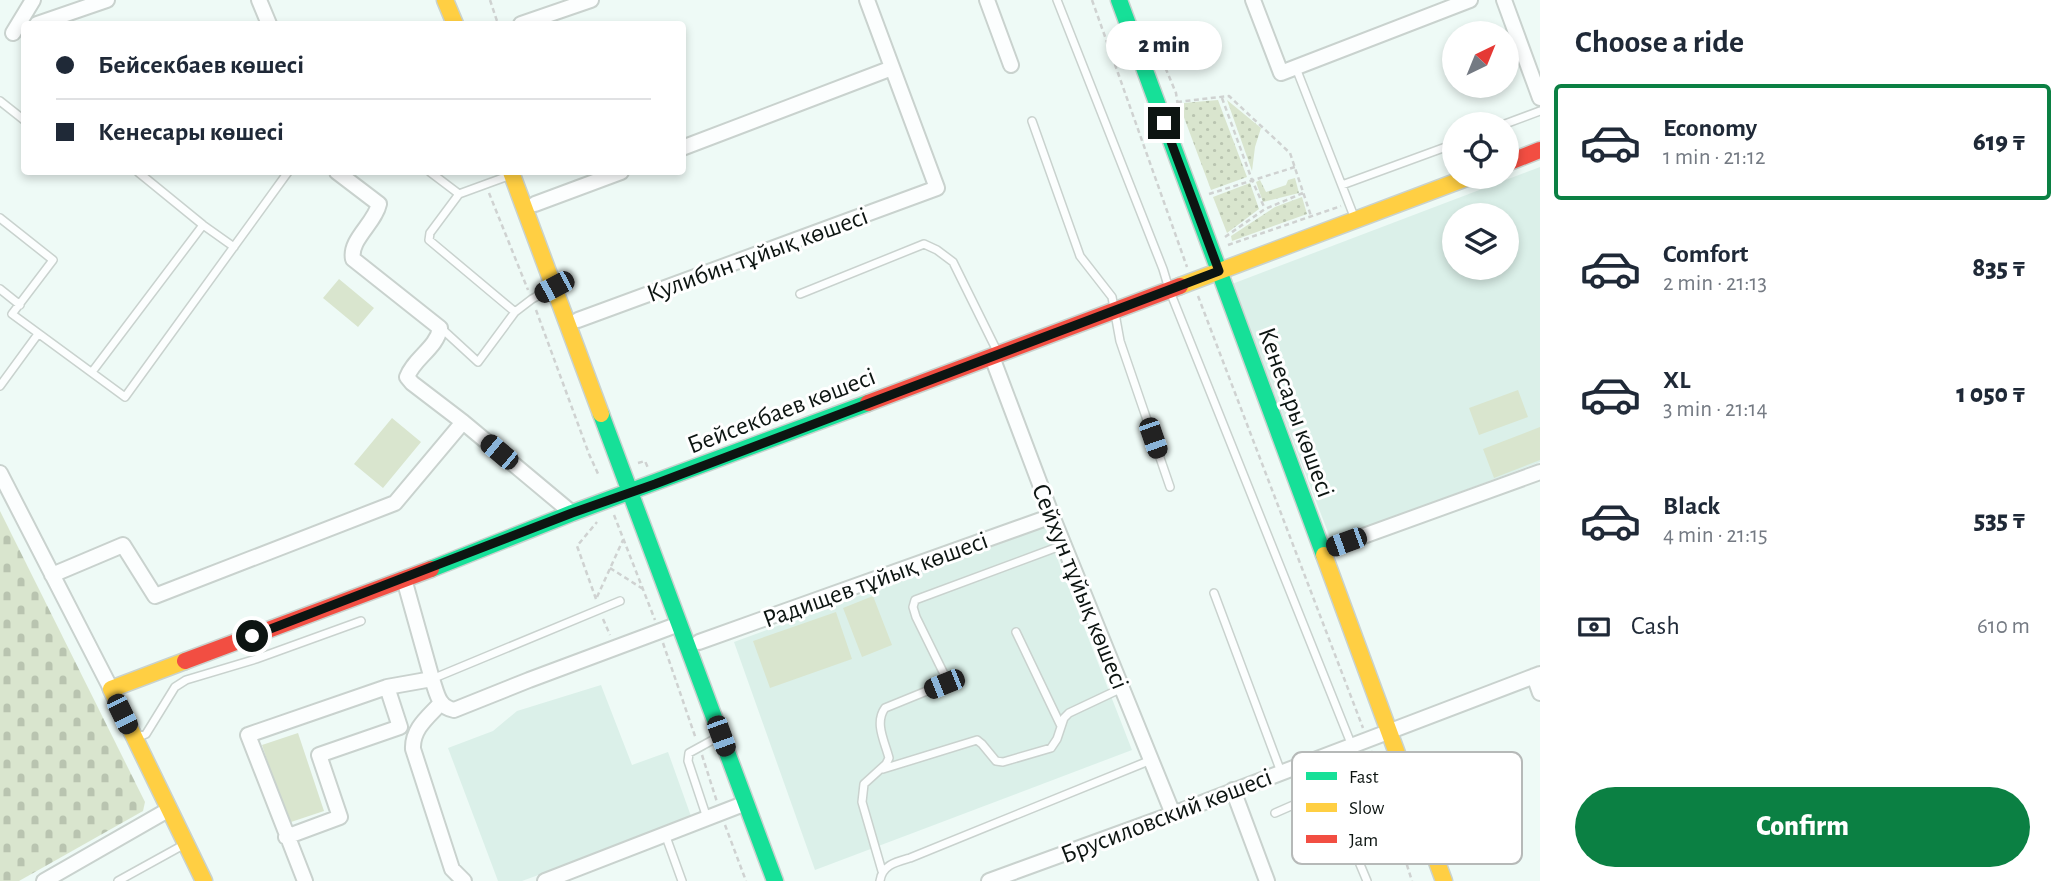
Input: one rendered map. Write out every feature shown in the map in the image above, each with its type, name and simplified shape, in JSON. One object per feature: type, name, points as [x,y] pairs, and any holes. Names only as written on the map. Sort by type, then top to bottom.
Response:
[{"type":"main road","points":[[445,0],[453,21]]},
{"type":"main road","points":[[458,0],[466,21]]},
{"type":"main road","name":"Кенесары көшесі","points":[[1119,0],[1396,752]]},
{"type":"main road","points":[[1519,158],[1540,150]]},
{"type":"main road","points":[[516,175],[535,204],[578,320],[679,624],[775,881]]},
{"type":"main road","points":[[516,175],[554,287],[699,642],[786,881]]},
{"type":"main road","name":"Бейсекбаев көшесі","points":[[111,689],[1442,187]]},
{"type":"main road","points":[[111,689],[204,881]]},
{"type":"main road","name":"Кенесары көшесі","points":[[1438,864],[1444,881]]},
{"type":"street","points":[[21,30],[13,33],[33,0]]},
{"type":"street","points":[[46,21],[107,0]]},
{"type":"street","points":[[259,0],[268,21]]},
{"type":"street","points":[[530,21],[592,0]]},
{"type":"street","points":[[686,146],[892,68],[867,0]]},
{"type":"street","points":[[987,0],[1011,65]]},
{"type":"street","points":[[1252,0],[1281,73],[1470,0]]},
{"type":"street","points":[[1504,0],[1540,99]]},
{"type":"street","name":"Кулибин тұйық көшесі","points":[[578,320],[937,188],[892,68]]},
{"type":"street","points":[[341,175],[379,204],[377,212],[352,249],[353,259],[440,328],[439,337],[410,369],[407,377],[572,513]]},
{"type":"street","points":[[535,204],[613,175]]},
{"type":"street","name":"Сейхун тұйық көшесі","points":[[995,356],[1063,545],[1173,814]]},
{"type":"street","points":[[52,575],[123,545],[155,596],[395,503],[463,422]]},
{"type":"street","points":[[1322,551],[1540,472]]},
{"type":"street","points":[[0,473],[111,689]]},
{"type":"street","name":"Радищев тұйық көшесі","points":[[699,642],[1052,516]]},
{"type":"street","points":[[404,579],[432,679],[440,704],[445,709],[454,710],[679,624]]},
{"type":"street","points":[[1537,675],[1540,693]]},
{"type":"street","name":"Брусиловский көшесі","points":[[1336,752],[1537,675]]},
{"type":"street","points":[[305,881],[248,735],[387,687],[432,679]]},
{"type":"street","points":[[286,837],[340,817],[319,755],[400,727],[387,687]]},
{"type":"street","points":[[440,704],[416,732],[413,749],[452,869],[464,881]]},
{"type":"street","name":"Брусиловский көшесі","points":[[989,881],[1292,768]]},
{"type":"street","points":[[1233,790],[1267,881]]},
{"type":"street","points":[[547,881],[746,803]]},
{"type":"street","points":[[44,881],[168,810]]},
{"type":"lane","points":[[1057,0],[1169,289],[1352,746]]},
{"type":"lane","points":[[1296,68],[1355,220]]},
{"type":"lane","points":[[0,101],[21,118]]},
{"type":"lane","points":[[1519,119],[1540,111]]},
{"type":"lane","points":[[1032,121],[1080,256],[1109,291],[1120,341],[1170,487]]},
{"type":"lane","points":[[1342,185],[1442,148]]},
{"type":"lane","points":[[142,175],[234,247]]},
{"type":"lane","points":[[0,218],[53,260],[12,314],[125,397],[286,175]]},
{"type":"lane","points":[[434,175],[459,194]]},
{"type":"lane","points":[[510,175],[459,194],[429,233],[429,240],[515,312]]},
{"type":"lane","points":[[92,372],[203,225]]},
{"type":"lane","points":[[800,294],[923,244],[953,262],[995,356]]},
{"type":"lane","points":[[440,328],[478,362],[515,312],[554,287]]},
{"type":"lane","points":[[0,289],[20,305]]},
{"type":"lane","points":[[0,386],[38,334]]},
{"type":"lane","points":[[880,881],[882,871],[862,802],[864,784],[889,758],[880,725],[880,714],[885,708],[944,684],[945,676],[916,617],[915,600],[1063,545]]},
{"type":"lane","points":[[1214,593],[1281,772]]},
{"type":"lane","points":[[432,679],[620,601]]},
{"type":"lane","points":[[135,739],[146,734],[175,687],[187,680],[256,659],[361,621]]},
{"type":"lane","points":[[1016,632],[1061,727]]},
{"type":"lane","points":[[877,771],[976,740],[996,761],[1003,762],[1051,748],[1064,718],[1069,713],[1122,687]]},
{"type":"lane","points":[[714,816],[688,761],[689,753],[721,736]]},
{"type":"lane","points":[[882,871],[890,864],[1152,760]]},
{"type":"lane","points":[[1275,813],[1292,806]]},
{"type":"lane","points":[[665,834],[682,881]]},
{"type":"lane","points":[[118,881],[186,844]]},
{"type":"lane","points":[[1360,864],[1367,881]]},
{"type":"path","points":[[490,0],[497,21]]},
{"type":"path","points":[[1092,0],[1192,281],[1372,752]]},
{"type":"path","points":[[1177,102],[1229,96],[1290,153],[1311,216]]},
{"type":"path","points":[[1221,97],[1265,209]]},
{"type":"path","points":[[1209,194],[1295,167]]},
{"type":"path","points":[[485,184],[599,476]]},
{"type":"path","points":[[1225,237],[1265,209],[1304,194]]},
{"type":"path","points":[[1228,245],[1349,203]]},
{"type":"path","points":[[614,515],[659,632],[699,748],[714,816],[746,881]]},
{"type":"path","points":[[601,517],[577,547],[615,648]]},
{"type":"path","points":[[596,599],[623,540]]},
{"type":"path","points":[[610,568],[643,589]]},
{"type":"path","points":[[1407,864],[1412,881]]},
{"type":"shaded area","points":[[1540,167],[1540,462],[1331,540],[1232,284],[1442,204],[1442,280],[1519,280],[1519,203],[1445,203],[1482,189],[1519,189],[1519,175]]},
{"type":"shaded area","points":[[1045,527],[1132,750],[815,870],[734,642]]},
{"type":"shaded area","points":[[601,685],[632,765],[668,752],[692,819],[522,881],[498,881],[448,748],[493,731],[517,711]]},
{"type":"green space","points":[[1218,100],[1247,177],[1211,190],[1182,112],[1183,103]]},
{"type":"green space","points":[[1227,100],[1261,128],[1252,171]]},
{"type":"green space","points":[[1295,178],[1299,193],[1263,202],[1256,182],[1260,180],[1266,192],[1286,185],[1288,180]]},
{"type":"green space","points":[[1250,183],[1259,209],[1227,233],[1213,197]]},
{"type":"green space","points":[[1302,197],[1307,214],[1232,241],[1231,236],[1275,207]]},
{"type":"green space","points":[[339,279],[374,308],[358,327],[323,298]]},
{"type":"green space","points":[[1518,390],[1528,417],[1479,435],[1469,408]]},
{"type":"green space","points":[[392,418],[421,442],[383,488],[354,464]]},
{"type":"green space","points":[[1540,427],[1540,460],[1494,478],[1483,449]]},
{"type":"green space","points":[[0,511],[145,802],[143,811],[19,881],[0,881]]},
{"type":"green space","points":[[873,596],[892,645],[862,657],[843,608]]},
{"type":"green space","points":[[836,612],[852,659],[770,688],[753,641]]},
{"type":"green space","points":[[298,733],[324,811],[288,823],[262,745]]},
{"type":"traffic: fast","points":[[1119,0],[1324,555]]},
{"type":"traffic: fast","points":[[431,569],[572,513],[868,403]]},
{"type":"traffic: fast","points":[[601,414],[775,881]]},
{"type":"traffic: slow","points":[[445,0],[454,21]]},
{"type":"traffic: slow","points":[[512,175],[601,414]]},
{"type":"traffic: slow","points":[[1180,286],[1442,187]]},
{"type":"traffic: slow","points":[[1324,555],[1397,752]]},
{"type":"traffic: slow","points":[[185,661],[111,689],[204,881]]},
{"type":"traffic: slow","points":[[1438,864],[1444,881]]},
{"type":"traffic: jam","points":[[1519,158],[1540,150]]},
{"type":"traffic: jam","points":[[868,403],[1180,286]]},
{"type":"traffic: jam","points":[[185,661],[431,569]]},
{"type":"route","points":[[252,636],[1219,271],[1164,123]]}]
